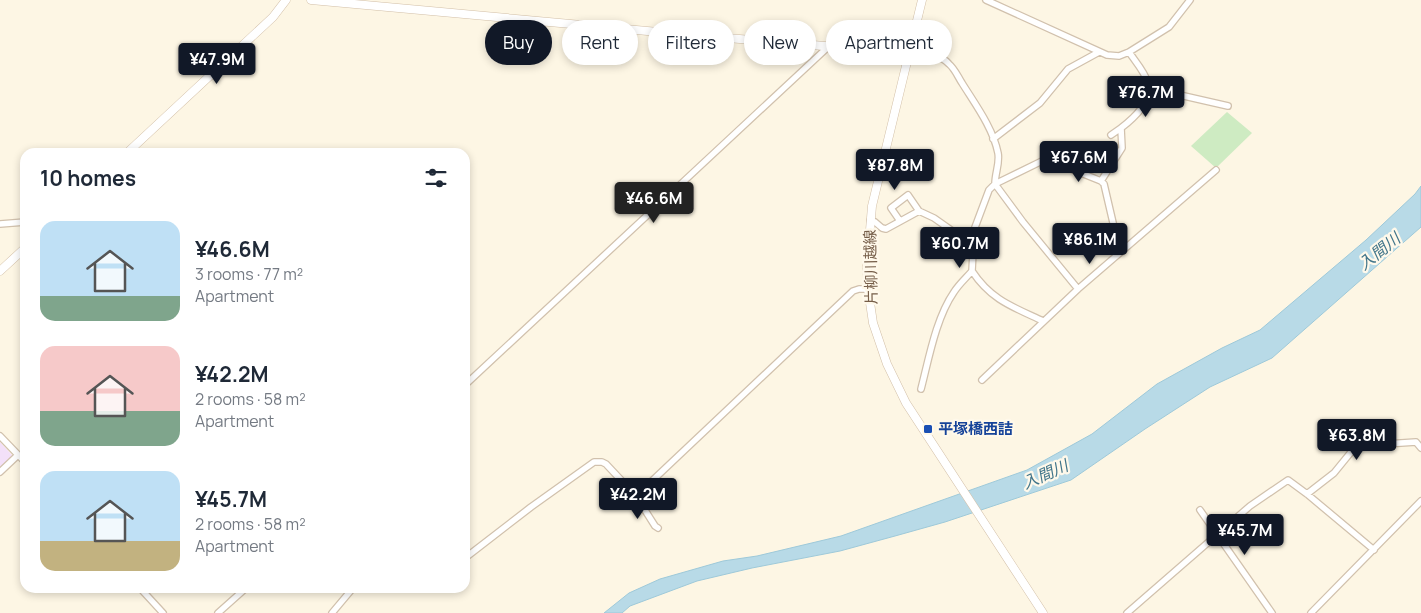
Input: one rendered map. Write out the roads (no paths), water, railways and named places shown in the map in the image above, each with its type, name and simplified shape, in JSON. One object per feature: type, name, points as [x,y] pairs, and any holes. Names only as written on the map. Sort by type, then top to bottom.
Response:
[{"type":"street","points":[[132,148],[273,17],[286,0]]},
{"type":"street","points":[[311,0],[826,47]]},
{"type":"street","name":"片柳川越線","points":[[917,20],[922,0]]},
{"type":"street","points":[[986,0],[1106,55],[1119,56],[1129,52],[1169,27],[1190,0]]},
{"type":"street","points":[[470,381],[826,49]]},
{"type":"street","points":[[993,139],[1040,103],[1068,69],[1099,52]]},
{"type":"street","points":[[1111,135],[1129,122],[1143,106],[1149,88],[1148,82],[1129,52]]},
{"type":"street","name":"片柳川越線","points":[[906,65],[870,221],[868,289],[873,322],[887,364],[906,404],[1042,612]]},
{"type":"street","points":[[951,65],[993,139],[999,162],[995,184],[1023,222],[1078,289]]},
{"type":"street","points":[[1149,88],[1228,106]]},
{"type":"street","points":[[1143,106],[1151,104],[1166,92]]},
{"type":"street","points":[[1101,180],[1122,148],[1121,128]]},
{"type":"street","points":[[921,389],[934,342],[948,302],[972,271],[973,252],[971,238],[986,195],[995,184],[1042,161],[1061,165],[1101,180],[1104,184],[1114,227],[1123,251]]},
{"type":"street","points":[[982,380],[1078,289],[1216,170]]},
{"type":"street","points":[[900,221],[891,208],[908,195],[919,212],[934,218],[961,237],[971,238]]},
{"type":"street","points":[[870,221],[875,222],[882,228],[886,228],[919,212]]},
{"type":"street","points":[[0,224],[20,222]]},
{"type":"street","points":[[0,271],[20,253]]},
{"type":"street","points":[[972,271],[986,290],[995,298],[1043,321]]},
{"type":"street","points":[[636,496],[853,291],[868,289]]},
{"type":"street","points":[[0,436],[18,455],[0,472]]},
{"type":"street","points":[[1307,494],[1334,473],[1356,446],[1416,442],[1421,448]]},
{"type":"street","points":[[470,554],[594,462],[606,464],[636,496],[658,528]]},
{"type":"street","points":[[1127,613],[1250,506],[1288,480],[1374,550]]},
{"type":"street","points":[[1311,613],[1421,501]]},
{"type":"street","points":[[1200,510],[1272,613]]},
{"type":"street","points":[[145,593],[163,613]]},
{"type":"street","points":[[218,613],[240,593]]},
{"type":"street","points":[[332,613],[349,593]]},
{"type":"water","name":"入間川","points":[[1421,186],[1421,227],[1272,358],[1210,387],[1071,480],[945,522],[840,551],[697,581],[630,606],[622,613],[604,613],[629,593],[660,579],[723,561],[757,556],[841,536],[1027,470],[1092,434],[1157,384],[1222,348],[1260,330],[1366,240],[1415,194]]},
{"type":"place","name":"平塚橋西詰","points":[[928,429]]}]
